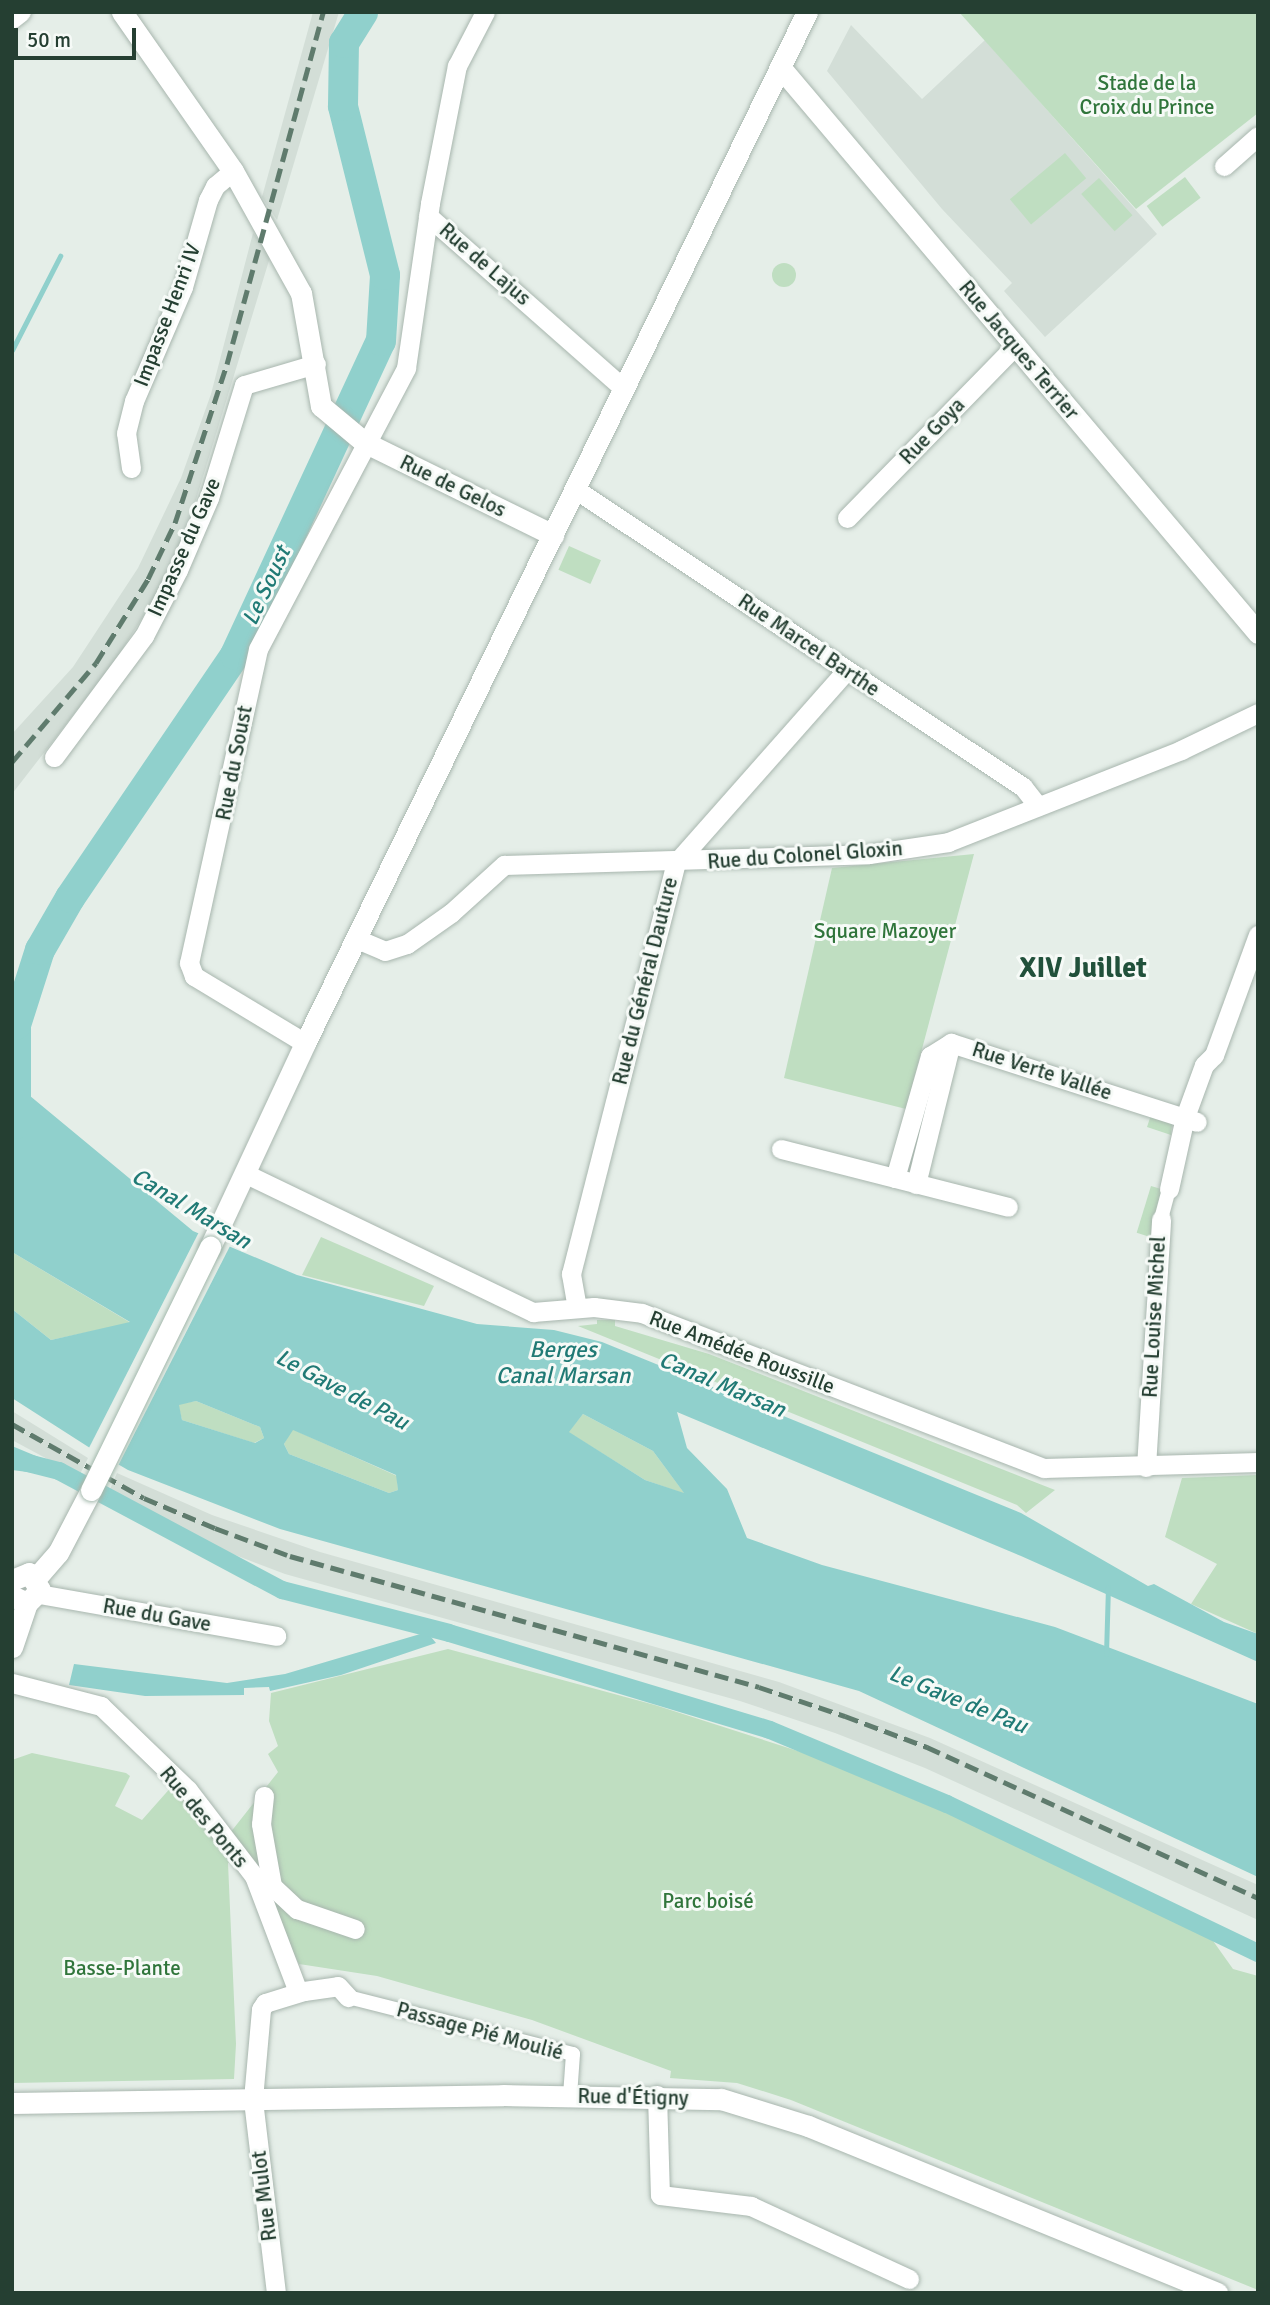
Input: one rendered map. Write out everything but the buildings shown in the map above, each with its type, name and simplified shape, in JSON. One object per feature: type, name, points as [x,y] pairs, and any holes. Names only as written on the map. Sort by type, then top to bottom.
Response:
[{"type":"street","points":[[12,19],[21,12]]},
{"type":"street","points":[[122,12],[233,171],[302,293],[316,364]]},
{"type":"street","points":[[428,216],[457,66],[485,12]]},
{"type":"street","points":[[25,1602],[63,1543],[91,1490],[215,1238],[305,1043],[807,12]]},
{"type":"street","name":"Rue Jacques Terrier","points":[[780,68],[1258,633]]},
{"type":"street","points":[[1224,166],[1258,136]]},
{"type":"street","name":"Impasse Henri IV","points":[[131,468],[126,433],[134,401],[183,287],[208,200],[215,186],[233,171]]},
{"type":"street","name":"Rue de Lajus","points":[[428,216],[624,389]]},
{"type":"street","name":"Rue de Lajus","points":[[360,439],[406,368],[412,347],[428,216]]},
{"type":"street","name":"Rue Goya","points":[[847,518],[1016,345]]},
{"type":"street","name":"Rue de Gelos","points":[[316,364],[321,406],[360,439],[553,535]]},
{"type":"street","name":"Impasse du Gave","points":[[54,757],[144,636],[178,570],[209,498],[244,385],[316,364]]},
{"type":"street","name":"Rue du Soust","points":[[305,1043],[194,976],[189,963],[225,813],[252,666],[360,439]]},
{"type":"street","name":"Rue Marcel Barthe","points":[[575,489],[1023,787],[1038,806]]},
{"type":"street","name":"Rue du Général Dauture","points":[[577,1308],[571,1274],[676,863],[846,671]]},
{"type":"street","name":"Rue du Colonel Gloxin","points":[[357,939],[385,951],[407,944],[452,913],[504,865],[676,863],[869,854],[948,842],[1181,750],[1258,713]]},
{"type":"street","name":"Rue Louise Michel","points":[[1146,1467],[1161,1219],[1175,1170],[1183,1162],[1191,1120],[1217,1066],[1214,1055],[1258,935]]},
{"type":"street","points":[[916,1184],[951,1044]]},
{"type":"street","name":"Rue Verte Vallée","points":[[895,1178],[930,1056],[951,1044],[1191,1120]]},
{"type":"street","points":[[781,1149],[1008,1207]]},
{"type":"street","name":"Rue Amédée Roussille","points":[[244,1173],[533,1312],[577,1308],[642,1313],[1044,1468],[1258,1462]]},
{"type":"street","points":[[12,1579],[25,1573],[25,1602],[12,1647]]},
{"type":"street","name":"Rue du Gave","points":[[25,1602],[276,1636]]},
{"type":"street","name":"Rue des Ponts","points":[[12,1683],[101,1706],[188,1790],[254,1876],[298,1992]]},
{"type":"street","points":[[264,1796],[261,1824],[272,1886],[297,1909],[355,1929]]},
{"type":"street","points":[[298,1992],[338,1986],[348,1997]]},
{"type":"street","name":"Rue Mulot","points":[[276,2293],[253,2099],[261,2009],[265,2003],[298,1992]]},
{"type":"street","name":"Passage Pié Moulié","points":[[348,1997],[573,2054],[570,2095]]},
{"type":"street","name":"Rue d'Étigny","points":[[12,2103],[570,2095],[657,2095],[721,2099],[787,2118],[1216,2293]]},
{"type":"street","points":[[657,2095],[660,2195],[751,2206],[909,2279]]},
{"type":"shaded area","points":[[313,12],[339,12],[277,220],[262,197]]},
{"type":"shaded area","points":[[851,25],[922,99],[985,40],[1157,234],[1045,337],[1004,291],[1012,283],[942,209],[827,71]]},
{"type":"shaded area","points":[[253,233],[271,254],[188,526],[149,607],[115,661],[12,794],[12,734],[73,667],[138,568],[181,478],[211,394]]},
{"type":"shaded area","points":[[12,1411],[88,1458],[79,1476],[12,1440]]},
{"type":"shaded area","points":[[117,1473],[212,1515],[320,1552],[779,1682],[930,1738],[1258,1885],[1258,1920],[925,1768],[835,1733],[740,1701],[285,1574],[191,1538],[107,1496]]},
{"type":"green space","name":"Stade de la Croix du Prince","points":[[959,12],[1258,12],[1258,113],[1136,209]]},
{"type":"green space","points":[[1065,153],[1086,178],[1031,225],[1010,199]]},
{"type":"green space","points":[[1185,177],[1201,198],[1162,227],[1147,206]]},
{"type":"green space","points":[[1099,178],[1132,215],[1115,231],[1081,194]]},
{"type":"green space","points":[[784,263],[792,267],[796,275],[792,283],[784,287],[776,283],[772,275],[776,267]]},
{"type":"green space","points":[[569,546],[601,560],[590,584],[558,570]]},
{"type":"green space","name":"Square Mazoyer","points":[[974,854],[906,1109],[784,1078],[832,868]]},
{"type":"green space","points":[[1152,1112],[1172,1123],[1171,1135],[1147,1127]]},
{"type":"green space","points":[[1151,1186],[1164,1190],[1150,1237],[1137,1233]]},
{"type":"green space","points":[[321,1237],[434,1286],[424,1306],[302,1275]]},
{"type":"green space","points":[[12,1252],[131,1323],[51,1340],[12,1309]]},
{"type":"green space","points":[[597,1320],[615,1320],[615,1326],[709,1354],[1055,1490],[1026,1513],[1017,1505],[578,1326],[597,1324]]},
{"type":"green space","points":[[196,1401],[260,1427],[264,1438],[254,1443],[182,1420],[178,1404]]},
{"type":"green space","points":[[583,1414],[653,1451],[685,1494],[645,1480],[568,1432]]},
{"type":"green space","points":[[292,1429],[397,1476],[398,1490],[389,1493],[289,1454],[284,1444]]},
{"type":"green space","points":[[1258,1475],[1258,1634],[1191,1604],[1217,1564],[1165,1537],[1182,1478]]},
{"type":"green space","name":"Parc boisé","points":[[448,1649],[655,1705],[804,1753],[963,1820],[1211,1938],[1233,1969],[1258,1976],[1258,2290],[791,2100],[737,2083],[670,2078],[671,2071],[532,2020],[377,1976],[299,1964],[230,1833],[278,1772],[268,1754],[278,1746],[269,1721],[271,1693]]},
{"type":"green space","name":"Basse-Plante","points":[[32,1753],[126,1773],[130,1776],[115,1806],[142,1820],[173,1785],[235,1858],[228,1863],[236,2044],[234,2079],[12,2083],[12,1760]]},
{"type":"water","points":[[12,1081],[193,1231],[297,1275],[477,1324],[554,1330],[602,1342],[1021,1513],[1148,1586],[1154,1584],[1224,1622],[1258,1634],[1258,1662],[1021,1556],[677,1412],[687,1448],[727,1489],[747,1538],[822,1565],[1055,1627],[1258,1704],[1258,1877],[859,1691],[280,1529],[128,1470],[12,1398],[12,1309],[51,1340],[130,1322],[12,1252]],"holes":[[[196,1401],[260,1427],[264,1438],[255,1443],[182,1420],[179,1405]],[[583,1414],[653,1451],[684,1493],[645,1480],[569,1432]],[[293,1430],[396,1475],[398,1490],[389,1493],[289,1454],[284,1444]]]},
{"type":"water","points":[[12,1446],[60,1466],[58,1476],[12,1470]]},
{"type":"water","points":[[427,1632],[436,1643],[341,1675],[270,1691],[269,1687],[244,1688],[244,1695],[145,1696],[69,1685],[74,1664],[227,1683],[285,1674]]},
{"type":"pier","points":[[200,1230],[230,1245],[118,1466],[87,1451]]},
{"type":"waterway","name":"Le Soust","points":[[16,1124],[16,1025],[40,950],[70,898],[235,655],[381,341],[385,275],[343,106],[344,43],[363,12]]},
{"type":"waterway","points":[[12,350],[60,256]]},
{"type":"waterway","points":[[12,1459],[59,1471],[282,1590],[449,1633],[770,1730],[947,1804],[1258,1953]]},
{"type":"waterway","points":[[1106,1654],[1108,1587]]},
{"type":"railway","points":[[12,762],[96,663],[148,579],[175,523],[227,364],[323,12]]},
{"type":"railway","points":[[12,1424],[144,1498],[215,1528],[290,1556],[759,1687],[845,1716],[927,1747],[1258,1898]]},
{"type":"district","name":"XIV Juillet","points":[[1083,968]]},
{"type":"water label","name":"Canal Marsan","points":[[191,1209]]},
{"type":"water label","name":"Berges Canal Marsan","points":[[563,1363]]},
{"type":"water label","name":"Canal Marsan","points":[[722,1385]]},
{"type":"water label","name":"Le Gave de Pau","points":[[342,1390]]},
{"type":"water label","name":"Le Gave de Pau","points":[[958,1700]]}]
